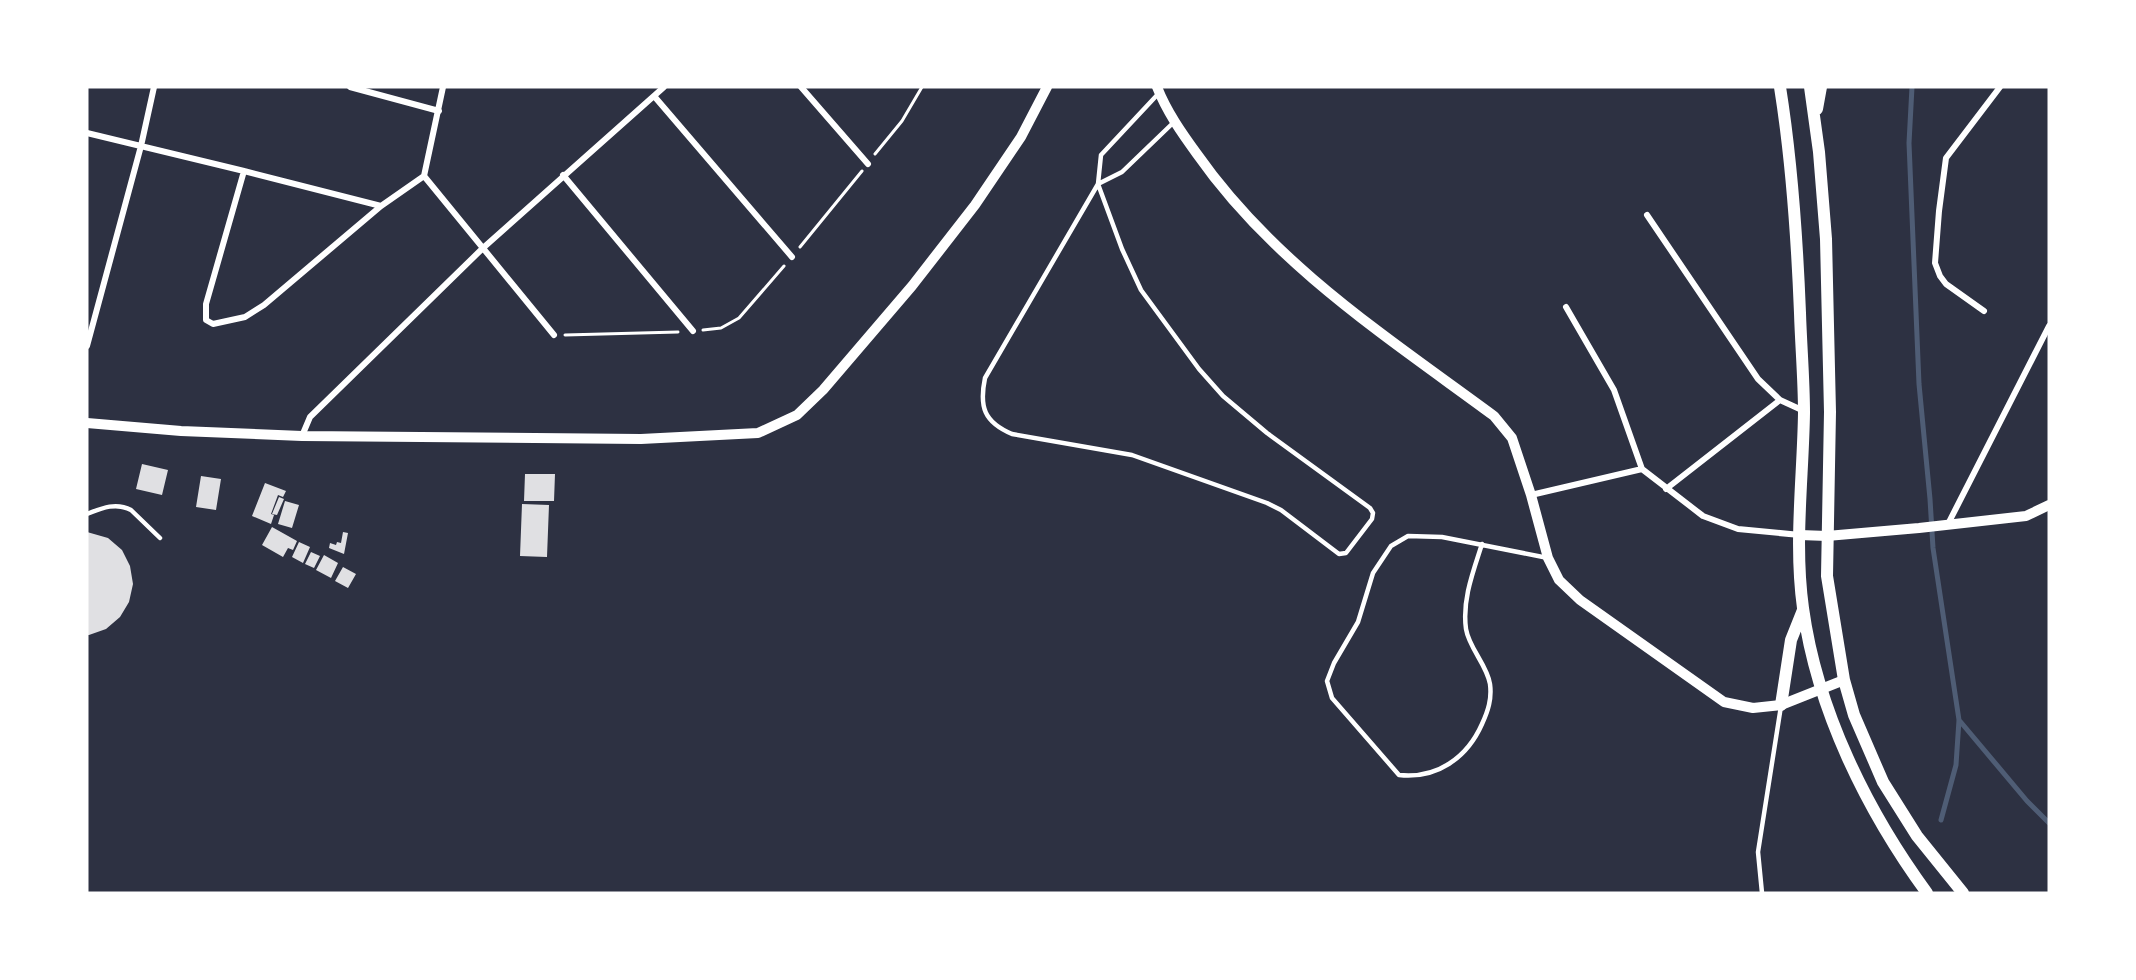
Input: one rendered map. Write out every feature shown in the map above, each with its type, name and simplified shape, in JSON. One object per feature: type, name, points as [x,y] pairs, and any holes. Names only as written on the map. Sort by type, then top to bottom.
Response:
[{"type":"main road","points":[[1780,87],[1790,154],[1797,243],[1804,411],[1800,535],[1800,582],[1803,610],[1822,690],[1855,776],[1884,829],[1926,893]]},
{"type":"main road","points":[[1810,87],[1826,239],[1830,412],[1827,576],[1844,680],[1854,715],[1883,782],[1917,836],[1963,893]]},
{"type":"main road","points":[[1815,119],[1821,87]]},
{"type":"main road","points":[[1781,705],[1791,640],[1803,610]]},
{"type":"street","points":[[87,346],[141,146],[154,87]]},
{"type":"street","points":[[350,87],[439,111]]},
{"type":"street","points":[[244,171],[206,304],[206,320],[213,324],[245,317],[264,305],[381,207],[424,176],[443,87]]},
{"type":"street","points":[[302,436],[310,417],[483,248],[664,87]]},
{"type":"street","points":[[801,87],[868,164]]},
{"type":"street","points":[[87,423],[181,431],[302,436],[641,439],[758,433],[797,415],[823,390],[912,286],[975,205],[1021,137],[1047,87]]},
{"type":"street","points":[[1984,312],[1946,284],[1940,276],[1935,263],[1938,211],[1946,158],[2000,87]]},
{"type":"street","points":[[1158,90],[1174,122],[1234,204],[1278,250],[1328,292],[1494,416],[1512,438],[1531,495],[1548,558],[1559,580],[1580,600],[1724,702],[1753,708],[1781,705],[1844,680]]},
{"type":"street","points":[[654,96],[792,257]]},
{"type":"street","points":[[87,133],[381,207]]},
{"type":"street","points":[[563,175],[693,331]]},
{"type":"street","points":[[424,176],[554,335]]},
{"type":"street","points":[[1647,215],[1758,379],[1780,400],[1804,411]]},
{"type":"street","points":[[1566,307],[1614,390],[1642,469],[1702,516],[1738,529],[1827,536],[2026,516],[2049,505]]},
{"type":"street","points":[[1944,525],[2049,326]]},
{"type":"street","points":[[1666,489],[1780,400]]},
{"type":"street","points":[[1531,495],[1642,469]]},
{"type":"lane","points":[[1098,184],[1122,249],[1141,290],[1199,369],[1223,396],[1267,433],[1370,508],[1373,513],[1372,519],[1346,553],[1339,554],[1281,510],[1238,492],[1132,455],[1012,434],[1000,429],[990,420],[983,407],[981,397],[985,378],[1098,184],[1101,155],[1158,90]]},
{"type":"lane","points":[[1098,184],[1122,172],[1174,122]]},
{"type":"lane","points":[[87,514],[110,506],[125,507],[160,538]]},
{"type":"lane","points":[[1482,544],[1466,597],[1466,631],[1490,682],[1489,707],[1476,737],[1461,757],[1416,777],[1399,776],[1332,698],[1327,681],[1334,663],[1358,622],[1373,573],[1391,546],[1408,536],[1442,537],[1482,544],[1548,558]]},
{"type":"lane","points":[[1762,893],[1758,852],[1781,705]]},
{"type":"path","points":[[554,335],[693,331],[721,328],[739,318],[868,164],[902,121],[922,87]]},
{"type":"building","points":[[142,464],[168,470],[162,495],[136,489]]},
{"type":"building","points":[[525,474],[555,474],[554,501],[524,501]]},
{"type":"building","points":[[201,476],[221,479],[216,510],[196,507]]},
{"type":"building","points":[[265,483],[286,491],[283,497],[278,495],[271,514],[274,515],[271,524],[252,516]]},
{"type":"building","points":[[279,497],[284,499],[277,515],[272,514]]},
{"type":"building","points":[[285,501],[299,505],[292,528],[278,524]]},
{"type":"building","points":[[522,504],[549,505],[547,557],[520,556]]},
{"type":"building","points":[[272,527],[297,541],[293,550],[288,548],[283,557],[262,545]]},
{"type":"building","points":[[87,532],[108,538],[122,550],[130,566],[133,584],[129,602],[120,617],[106,629],[89,635],[87,635]]},
{"type":"building","points":[[343,532],[348,533],[344,554],[329,548],[330,543],[336,545],[337,542],[341,543]]},
{"type":"building","points":[[299,542],[310,547],[303,563],[292,557]]},
{"type":"building","points":[[311,552],[320,556],[314,568],[305,564]]},
{"type":"building","points":[[324,555],[338,563],[331,578],[316,570]]},
{"type":"building","points":[[343,567],[356,574],[348,588],[335,581]]},
{"type":"waterway","points":[[1912,87],[1909,143],[1919,384],[1933,548],[1959,720],[1956,765],[1941,820]]},
{"type":"waterway","points":[[1959,720],[2027,801],[2049,823]]}]
